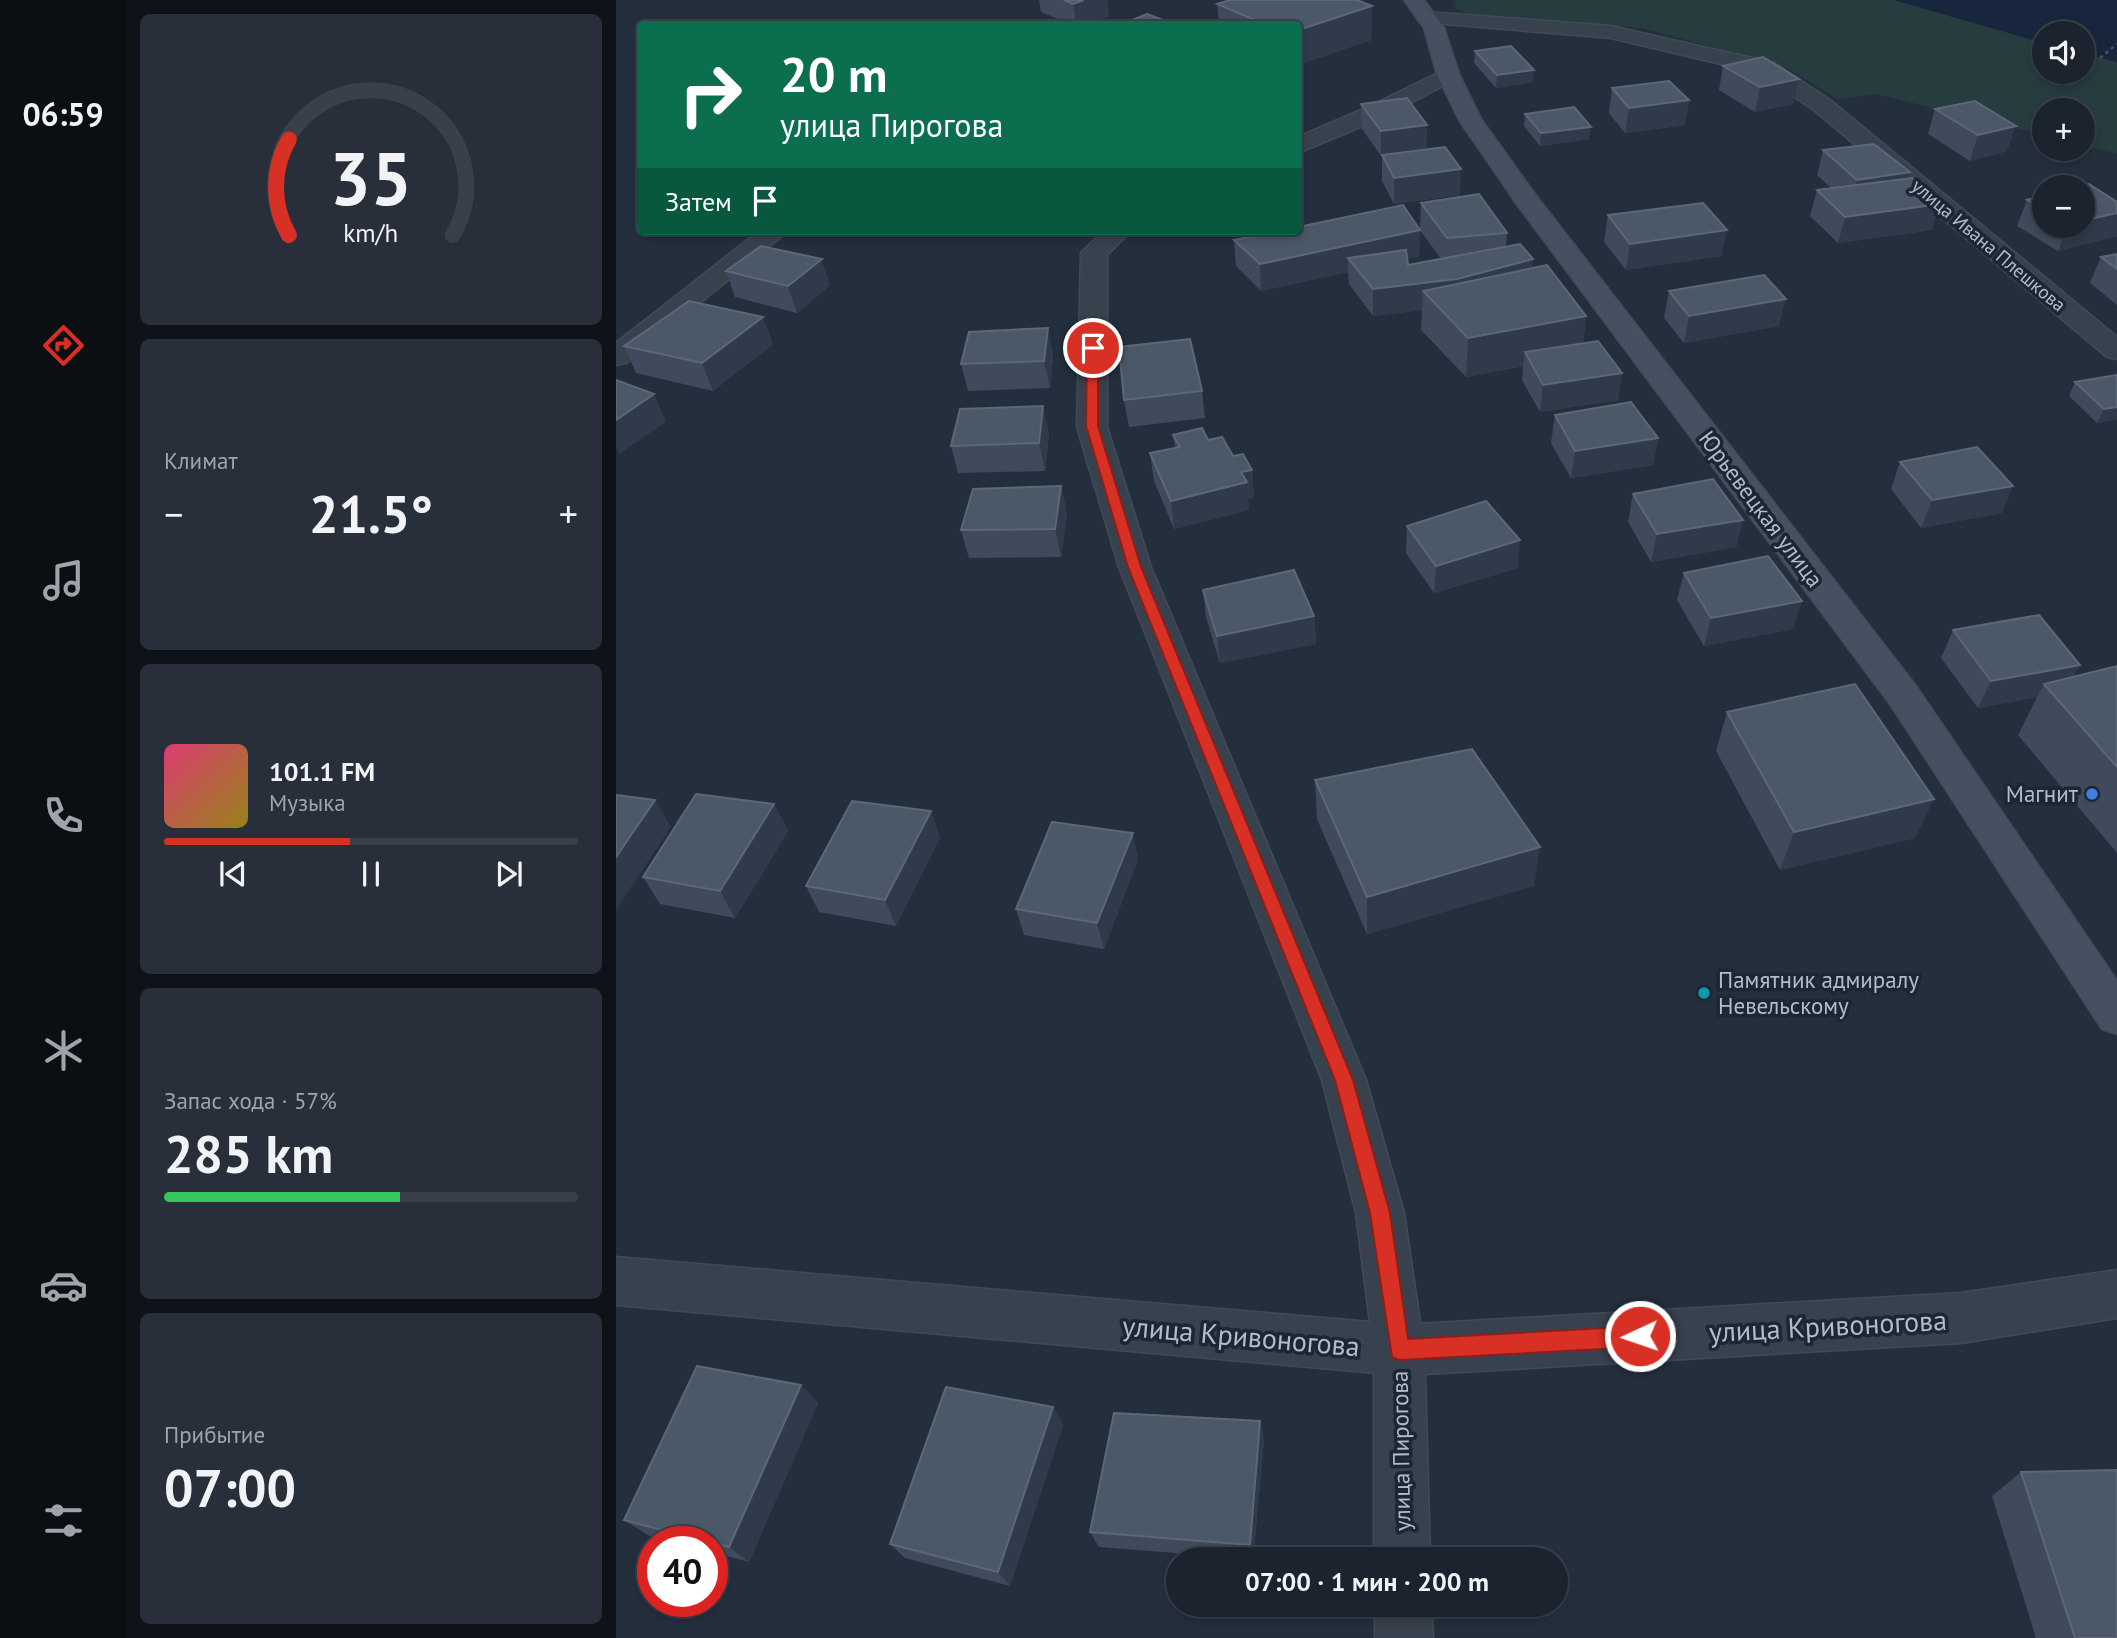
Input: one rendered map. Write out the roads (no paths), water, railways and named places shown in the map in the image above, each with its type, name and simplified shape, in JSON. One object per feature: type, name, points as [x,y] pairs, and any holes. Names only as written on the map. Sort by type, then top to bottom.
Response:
[{"type":"main road","name":"Юрьевецкая улица","points":[[1421,9],[1434,28],[1448,74],[1470,120],[1525,198],[1903,695],[2117,1016]]},
{"type":"street","name":"улица Ивана Плешкова","points":[[1421,9],[1611,32],[1766,68],[1822,105],[2117,351]]},
{"type":"street","points":[[1302,144],[1374,113],[1448,74]]},
{"type":"street","points":[[616,357],[770,235]]},
{"type":"street","name":"улица Пирогова","points":[[1114,235],[1094,253],[1092,426],[1135,567],[1344,1080],[1380,1213],[1399,1350],[1402,1547]]},
{"type":"street","name":"улица Кривоногова","points":[[616,1281],[1399,1350],[1961,1318],[2117,1294]]},
{"type":"street","points":[[1403,1617],[1404,1638]]},
{"type":"water","points":[[1894,0],[2117,0],[2117,62],[2095,56],[2095,21],[2032,21],[2032,40]]},
{"type":"place","name":"Магнит","points":[[2092,794]]},
{"type":"place","name":"Памятник адмиралу Невельскому","points":[[1704,993]]}]
